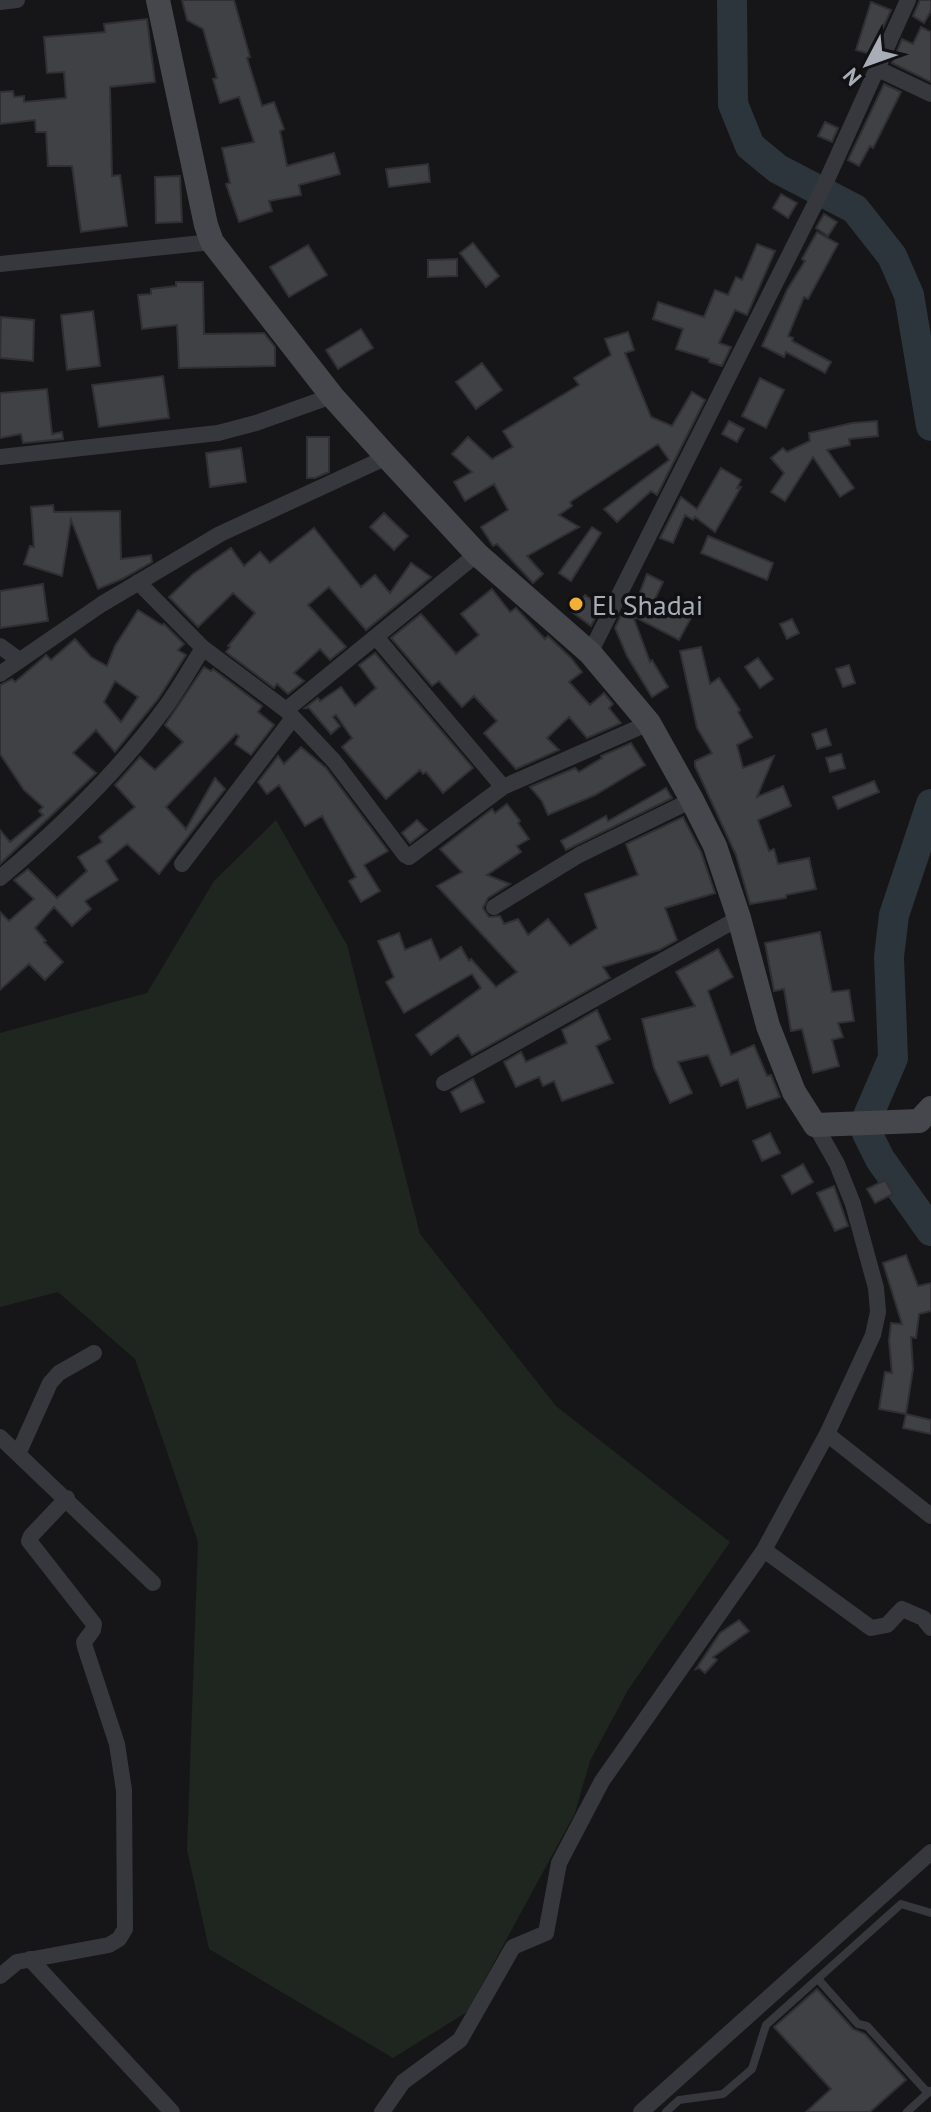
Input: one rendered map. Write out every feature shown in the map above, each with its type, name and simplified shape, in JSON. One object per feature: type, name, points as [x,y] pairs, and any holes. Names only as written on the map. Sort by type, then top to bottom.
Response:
[{"type":"street","points":[[0,2],[17,0]]},
{"type":"street","points":[[158,0],[212,242],[332,396],[387,457],[477,554],[590,653],[649,723],[692,800],[715,846],[739,918],[768,1026],[794,1092],[837,1164],[853,1204],[876,1288],[878,1312],[873,1335],[827,1434],[764,1550],[602,1781],[559,1863],[546,1933],[513,1947],[460,2040],[403,2082],[382,2112]]},
{"type":"street","points":[[590,653],[838,158],[908,0]]},
{"type":"street","points":[[878,69],[931,94]]},
{"type":"street","points":[[0,264],[212,242]]},
{"type":"street","points":[[0,457],[218,433],[332,396]]},
{"type":"street","points":[[0,674],[138,582],[220,534],[387,457]]},
{"type":"street","points":[[182,864],[289,714],[477,554]]},
{"type":"street","points":[[138,582],[203,648],[289,714],[334,761],[409,857],[503,787],[649,723]]},
{"type":"street","points":[[376,637],[503,787]]},
{"type":"street","points":[[0,646],[19,660]]},
{"type":"street","points":[[0,878],[84,801],[130,752],[167,705],[203,648]]},
{"type":"street","points":[[494,907],[569,860],[692,800]]},
{"type":"street","points":[[444,1083],[739,918]]},
{"type":"street","points":[[815,1125],[925,1114]]},
{"type":"street","points":[[18,1454],[50,1383],[59,1373],[94,1353]]},
{"type":"street","points":[[827,1434],[931,1516]]},
{"type":"street","points":[[0,1437],[153,1583]]},
{"type":"street","points":[[0,1976],[17,1962],[109,1945],[119,1939],[125,1929],[124,1790],[117,1744],[84,1642],[94,1624],[29,1541],[67,1498]]},
{"type":"street","points":[[764,1550],[871,1628],[887,1625],[902,1609],[923,1618],[931,1628]]},
{"type":"street","points":[[641,2112],[931,1852]]},
{"type":"street","points":[[30,1959],[172,2112]]},
{"type":"lane","points":[[666,2112],[679,2100],[723,2094],[752,2069],[766,2025],[901,1904],[931,1913]]},
{"type":"lane","points":[[818,1979],[858,2024],[867,2026],[930,2092],[907,2112]]},
{"type":"shaded area","points":[[276,820],[347,945],[420,1234],[556,1406],[730,1542],[628,1690],[590,1761],[575,1813],[467,2012],[393,2058],[209,1949],[187,1850],[198,1542],[135,1359],[58,1292],[0,1307],[0,1033],[147,993],[214,881]]},
{"type":"building","points":[[182,0],[234,0],[262,106],[274,102],[284,129],[280,131],[287,166],[334,153],[340,174],[299,185],[301,195],[269,201],[272,211],[239,222],[226,184],[230,183],[222,148],[254,142],[239,97],[220,103],[213,79],[217,78],[203,29],[187,20]]},
{"type":"building","points":[[920,0],[931,0],[931,11],[924,23],[913,16]]},
{"type":"building","points":[[871,2],[891,10],[871,54],[856,50]]},
{"type":"building","points":[[147,19],[155,82],[110,87],[112,176],[120,175],[127,226],[81,232],[72,166],[48,166],[46,132],[36,132],[35,120],[0,124],[0,92],[13,91],[14,97],[24,96],[24,102],[66,98],[64,72],[47,73],[44,37],[105,32],[104,24]]},
{"type":"building","points":[[921,27],[931,32],[931,82],[892,63],[902,39],[913,44]]},
{"type":"building","points":[[884,84],[901,92],[873,148],[870,146],[859,166],[848,160]]},
{"type":"building","points":[[825,122],[838,128],[832,142],[818,136]]},
{"type":"building","points":[[428,164],[430,182],[389,187],[386,169]]},
{"type":"building","points":[[180,176],[182,222],[156,223],[155,177]]},
{"type":"building","points":[[781,194],[797,203],[788,218],[773,208]]},
{"type":"building","points":[[824,214],[837,222],[828,236],[816,228]]},
{"type":"building","points":[[817,232],[838,244],[808,299],[804,297],[788,336],[831,362],[825,373],[786,352],[784,357],[762,346]]},
{"type":"building","points":[[473,243],[499,276],[486,287],[460,253]]},
{"type":"building","points":[[757,244],[775,251],[747,315],[735,310],[719,343],[731,347],[722,366],[676,349],[683,329],[653,319],[658,302],[704,317],[715,290],[728,295],[736,277],[742,280]]},
{"type":"building","points":[[308,245],[327,275],[289,297],[270,267]]},
{"type":"building","points":[[457,259],[457,276],[428,277],[428,260]]},
{"type":"building","points":[[176,282],[203,282],[204,334],[264,333],[275,347],[275,366],[179,368],[177,325],[142,329],[138,295],[151,294],[151,289],[176,286]]},
{"type":"building","points":[[93,311],[100,366],[67,370],[61,315]]},
{"type":"building","points":[[1,317],[34,320],[33,361],[0,358]]},
{"type":"building","points":[[361,329],[373,348],[338,369],[326,350]]},
{"type":"building","points":[[628,332],[634,350],[625,353],[651,417],[672,426],[692,392],[705,400],[657,495],[651,491],[617,522],[604,509],[669,460],[658,444],[570,502],[572,506],[559,515],[579,527],[527,556],[543,574],[533,583],[497,544],[493,546],[481,527],[508,510],[494,484],[465,501],[454,482],[472,472],[452,454],[468,437],[492,459],[513,447],[503,431],[579,385],[574,378],[611,355],[605,339]]},
{"type":"building","points":[[482,363],[502,390],[476,409],[456,382]]},
{"type":"building","points":[[163,376],[169,418],[99,427],[92,385]]},
{"type":"building","points":[[760,378],[784,390],[766,428],[742,416]]},
{"type":"building","points":[[47,389],[52,434],[62,432],[63,439],[23,443],[21,434],[0,438],[0,393]]},
{"type":"building","points":[[729,421],[744,429],[737,442],[722,434]]},
{"type":"building","points":[[877,421],[878,436],[849,439],[850,445],[827,450],[854,488],[840,497],[813,457],[785,501],[771,492],[784,473],[771,458],[783,448],[787,452],[810,441],[809,433]]},
{"type":"building","points":[[307,437],[329,437],[329,472],[315,478],[307,478]]},
{"type":"building","points":[[241,448],[246,482],[210,487],[206,453]]},
{"type":"building","points":[[721,468],[741,480],[737,488],[741,487],[715,532],[695,517],[693,520],[685,515],[673,543],[660,538],[681,497],[697,509]]},
{"type":"building","points":[[53,505],[54,512],[120,511],[121,559],[151,555],[152,562],[98,589],[71,520],[62,576],[24,564],[30,546],[34,547],[31,507]]},
{"type":"building","points":[[384,513],[408,536],[394,550],[370,527]]},
{"type":"building","points":[[592,527],[601,533],[571,581],[559,573]]},
{"type":"building","points":[[314,528],[361,587],[375,575],[390,593],[411,563],[431,577],[366,630],[329,587],[308,605],[346,647],[330,660],[320,649],[294,673],[304,681],[288,694],[277,684],[274,688],[226,652],[255,613],[233,593],[198,627],[169,597],[193,574],[231,548],[244,566],[260,552],[270,563]]},
{"type":"building","points":[[708,536],[773,563],[767,580],[701,553]]},
{"type":"building","points":[[647,574],[663,582],[655,599],[691,618],[679,640],[633,616],[650,662],[652,660],[668,687],[652,697],[627,656],[615,628],[624,609],[632,613]]},
{"type":"building","points":[[43,584],[48,621],[0,628],[0,591]]},
{"type":"building","points":[[492,589],[510,612],[516,608],[545,639],[548,636],[571,658],[582,672],[569,682],[590,705],[604,693],[613,704],[609,708],[621,723],[587,738],[569,717],[547,738],[559,750],[516,769],[484,733],[497,721],[474,696],[462,707],[439,681],[432,686],[391,638],[421,614],[456,654],[479,635],[461,614]]},
{"type":"building","points":[[585,595],[601,607],[591,626],[572,612]]},
{"type":"building","points":[[138,610],[164,624],[184,644],[178,650],[186,655],[158,699],[115,752],[96,730],[73,753],[96,773],[0,864],[0,830],[10,842],[43,815],[39,811],[43,807],[24,790],[0,754],[0,685],[12,679],[15,682],[46,655],[51,660],[75,639],[91,657],[107,666],[115,646]],"holes":[[[115,681],[138,697],[121,722],[104,702]]]},
{"type":"building","points":[[792,619],[799,633],[787,639],[780,624]]},
{"type":"building","points":[[701,647],[710,684],[719,678],[740,710],[738,712],[752,737],[737,745],[743,768],[774,756],[757,797],[783,786],[791,806],[758,820],[769,851],[774,849],[778,864],[809,858],[816,889],[750,904],[736,855],[695,766],[695,761],[712,753],[697,728],[680,651]]},
{"type":"building","points":[[375,653],[473,768],[443,793],[426,772],[423,774],[420,770],[386,799],[342,747],[352,738],[336,715],[333,717],[340,726],[331,734],[309,708],[305,708],[341,687],[355,706],[376,688],[359,665]]},
{"type":"building","points":[[758,658],[773,679],[760,688],[745,667]]},
{"type":"building","points":[[849,665],[855,683],[843,687],[836,669]]},
{"type":"building","points":[[204,667],[213,669],[262,706],[258,712],[274,725],[251,755],[235,744],[239,736],[236,734],[166,807],[186,829],[215,778],[225,789],[159,874],[127,844],[106,861],[118,880],[85,901],[91,909],[72,926],[54,907],[35,928],[63,962],[45,980],[29,964],[0,990],[0,912],[9,921],[34,899],[14,880],[28,869],[57,898],[87,871],[78,857],[102,842],[99,837],[135,807],[115,785],[140,757],[155,770],[183,742],[165,725]]},
{"type":"building","points":[[826,729],[831,745],[817,749],[812,734]]},
{"type":"building","points":[[631,743],[645,765],[595,795],[548,815],[542,801],[530,787],[575,768],[579,772],[601,756]]},
{"type":"building","points":[[301,747],[326,768],[388,851],[364,865],[380,891],[361,902],[349,881],[356,877],[322,816],[305,826],[279,785],[267,794],[258,782],[278,756],[284,764]]},
{"type":"building","points":[[841,754],[845,768],[830,772],[826,758]]},
{"type":"building","points":[[874,781],[879,792],[838,809],[833,797]]},
{"type":"building","points":[[666,788],[672,798],[566,850],[561,841],[606,816],[608,821]]},
{"type":"building","points":[[507,804],[529,839],[517,846],[521,852],[487,875],[510,884],[488,898],[483,908],[489,917],[500,916],[504,924],[518,919],[528,935],[548,919],[570,946],[597,928],[585,894],[638,875],[626,844],[683,817],[701,852],[715,893],[665,908],[677,940],[659,950],[603,967],[610,978],[472,1055],[458,1035],[431,1055],[416,1035],[481,988],[472,974],[404,1013],[386,982],[394,977],[378,941],[399,933],[405,950],[431,939],[440,960],[461,947],[469,961],[471,959],[496,987],[517,972],[437,886],[462,872],[440,849],[492,809],[495,813]]},
{"type":"building","points":[[417,820],[427,830],[410,843],[402,833]]},
{"type":"building","points":[[820,932],[832,992],[849,990],[854,1021],[838,1023],[843,1037],[832,1040],[839,1066],[813,1073],[802,1029],[791,1031],[784,989],[774,991],[765,943]]},
{"type":"building","points":[[718,949],[733,977],[708,991],[731,1055],[754,1045],[780,1097],[747,1108],[738,1079],[721,1086],[708,1055],[678,1062],[692,1093],[670,1103],[654,1068],[642,1019],[695,1006],[676,972]]},
{"type":"building","points":[[597,1010],[610,1039],[596,1046],[613,1083],[562,1101],[554,1081],[543,1086],[539,1077],[516,1087],[504,1062],[521,1052],[526,1062],[567,1043],[562,1030]]},
{"type":"building","points":[[473,1079],[484,1102],[461,1112],[451,1092]]},
{"type":"building","points":[[770,1133],[780,1153],[762,1161],[753,1141]]},
{"type":"building","points":[[803,1164],[813,1182],[792,1194],[782,1176]]},
{"type":"building","points":[[885,1180],[893,1194],[875,1203],[867,1189]]},
{"type":"building","points":[[834,1186],[848,1226],[835,1231],[817,1193]]},
{"type":"building","points":[[906,1255],[918,1286],[931,1283],[931,1311],[919,1314],[916,1338],[911,1337],[913,1369],[906,1414],[879,1409],[885,1372],[892,1373],[891,1323],[902,1324],[883,1263]]},
{"type":"building","points":[[906,1414],[931,1420],[931,1434],[903,1428]]},
{"type":"building","points":[[739,1620],[749,1631],[713,1657],[717,1660],[705,1673],[696,1669],[720,1633]]},
{"type":"building","points":[[817,1989],[853,2029],[865,2034],[906,2080],[870,2112],[806,2112],[831,2089],[774,2027]]},
{"type":"waterway","points":[[732,0],[733,104],[750,146],[778,169],[855,209],[892,256],[909,295],[931,426]]},
{"type":"waterway","points":[[931,804],[894,915],[889,957],[893,1058],[868,1116],[867,1133],[880,1159],[931,1231]]},
{"type":"place","name":"El Shadai","points":[[576,604]]}]
